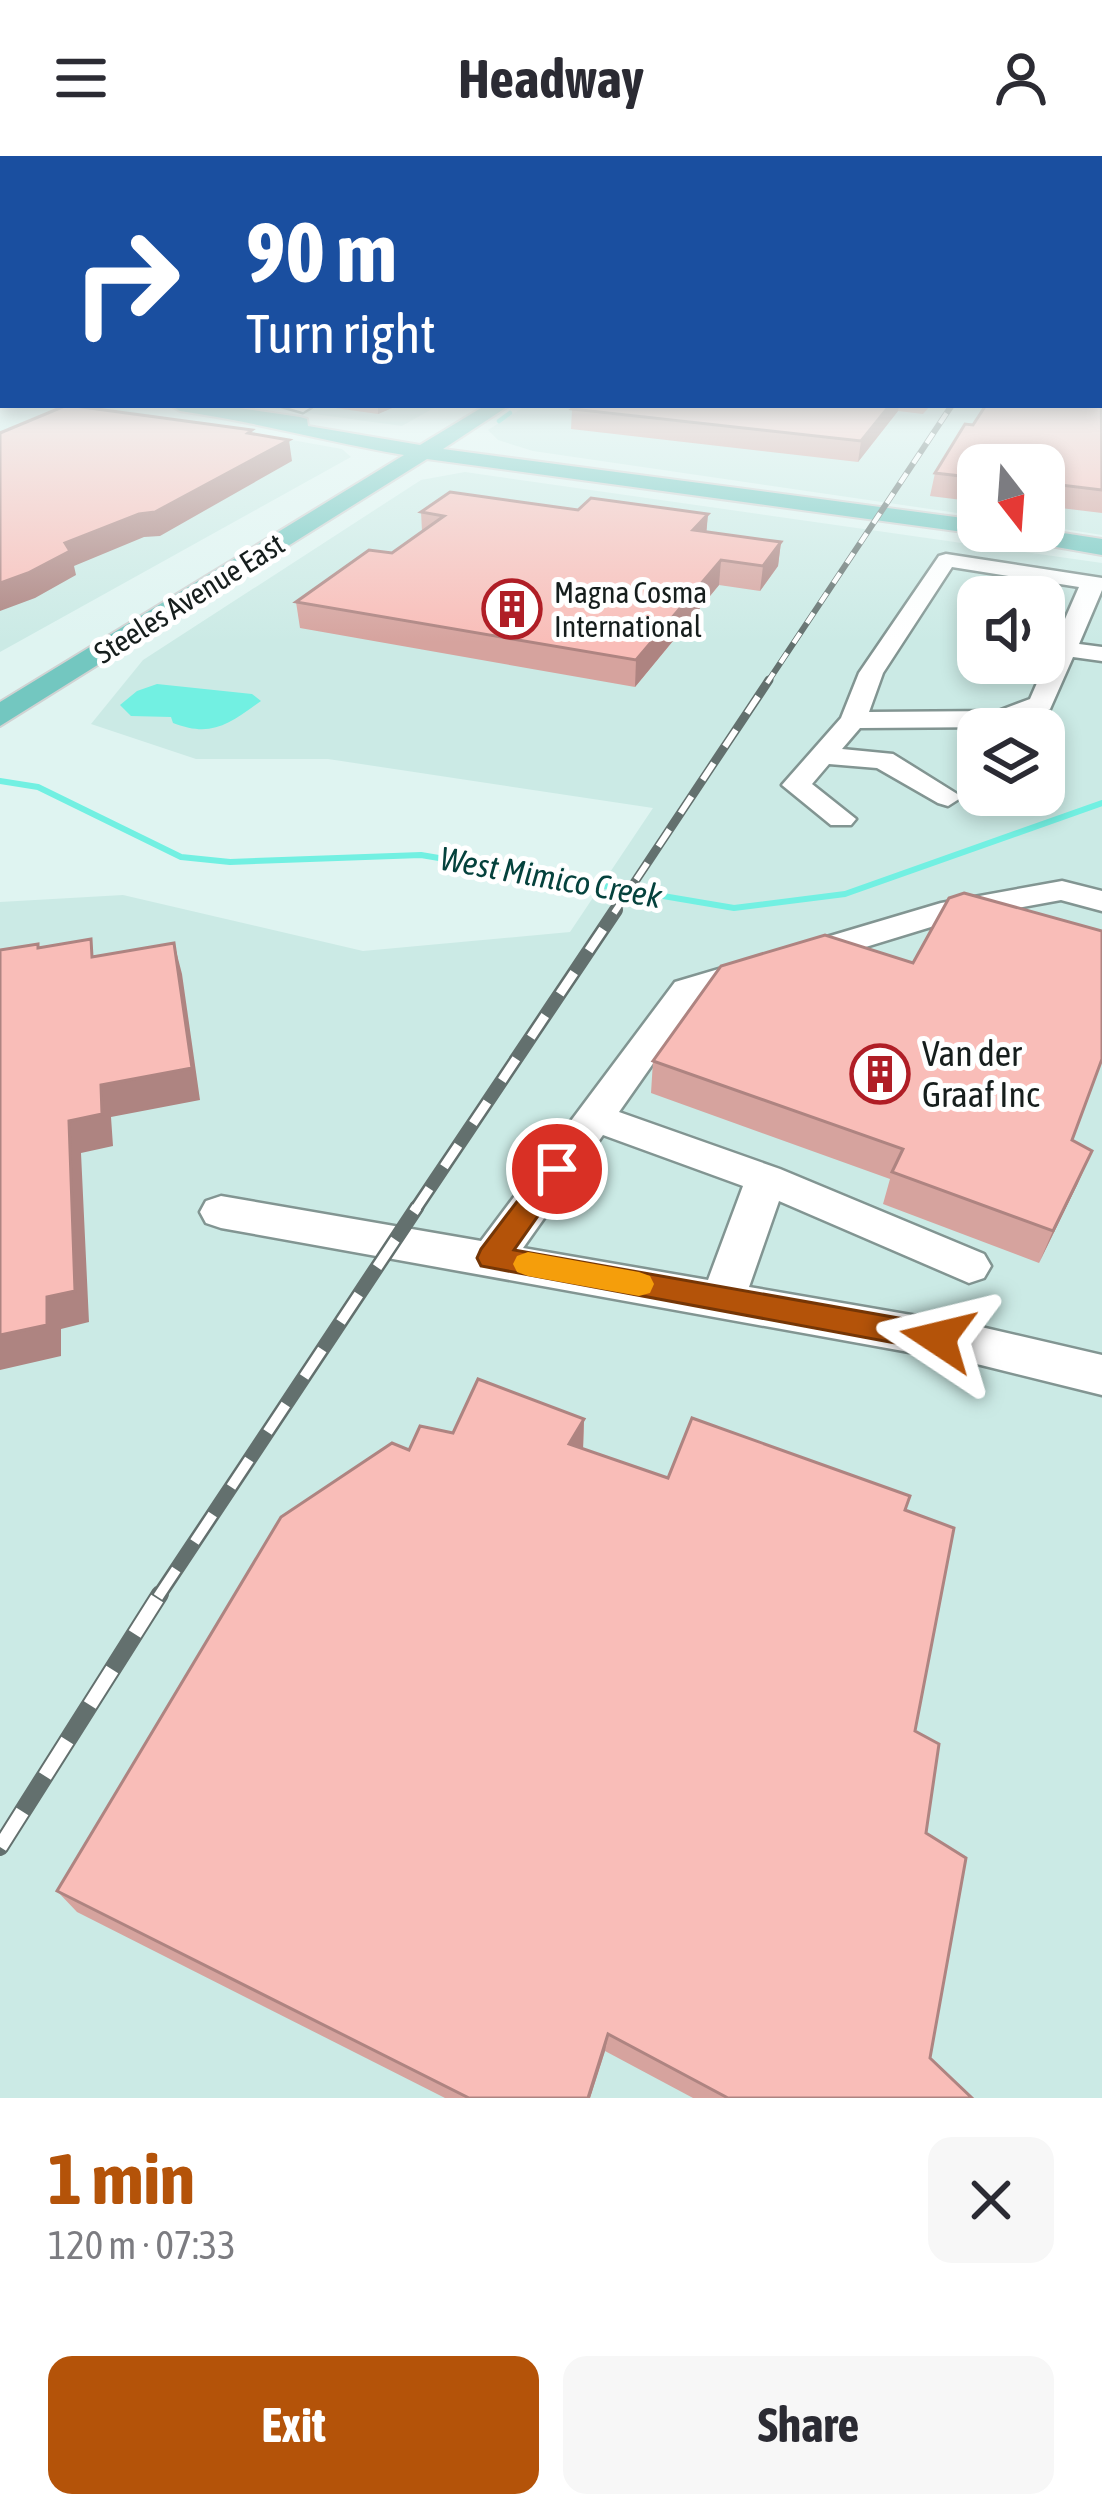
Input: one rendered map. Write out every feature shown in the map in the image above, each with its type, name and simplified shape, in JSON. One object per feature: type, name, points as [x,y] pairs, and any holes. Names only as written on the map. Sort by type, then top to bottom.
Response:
[{"type":"main road","name":"Steeles Avenue East","points":[[0,692],[391,461]]},
{"type":"main road","name":"Steeles Avenue East","points":[[0,716],[392,461]]},
{"type":"main road","points":[[501,461],[957,524]]},
{"type":"main road","points":[[1065,541],[1102,547]]},
{"type":"street","points":[[841,819],[796,785],[837,758],[872,673],[946,560],[1096,584],[1065,649],[1102,654]]},
{"type":"street","points":[[854,720],[1001,719],[1041,704],[1050,684]]},
{"type":"street","points":[[837,758],[883,760],[948,797]]},
{"type":"street","points":[[837,758],[918,806]]},
{"type":"street","points":[[492,1258],[687,990],[952,910],[1062,890],[1102,901]]},
{"type":"street","points":[[595,1118],[766,1179],[969,1266]]},
{"type":"street","points":[[723,1299],[766,1179]]},
{"type":"street","points":[[221,1212],[982,1346],[1102,1375]]},
{"type":"shaded area","points":[[0,461],[344,461],[0,652]]},
{"type":"shaded area","points":[[599,461],[957,461],[957,513]]},
{"type":"shaded area","points":[[1065,461],[1102,461],[1102,535],[1065,529]]},
{"type":"shaded area","points":[[465,472],[957,542],[957,552],[1025,552],[1102,563],[1102,2098],[0,2098],[0,902],[123,895],[363,951],[570,932],[653,808],[328,759],[196,759],[91,724],[143,660],[421,480]]},
{"type":"water","points":[[157,684],[252,694],[261,701],[210,729],[173,723],[171,717],[131,716],[120,705],[137,691]]},
{"type":"building","points":[[0,461],[251,461],[155,512],[65,543],[70,551],[0,583]]},
{"type":"building","points":[[943,461],[957,461],[957,476],[935,473]]},
{"type":"building","points":[[1065,461],[1102,461],[1102,490],[1065,486]]},
{"type":"building","name":"Magna Cosma International","points":[[450,492],[578,510],[591,498],[708,514],[693,530],[781,542],[763,566],[721,560],[636,660],[296,602],[369,550],[392,553],[444,516],[421,512]]},
{"type":"building","name":"Van der Graaf Inc","points":[[964,893],[1102,931],[1102,1059],[1072,1140],[1092,1151],[1053,1231],[892,1172],[903,1149],[653,1061],[721,966],[825,935],[913,963],[949,898]]},
{"type":"building","points":[[91,939],[92,957],[174,943],[192,1068],[101,1085],[102,1114],[69,1121],[75,1291],[47,1297],[47,1325],[0,1335],[0,950]]},
{"type":"building","points":[[478,1379],[584,1419],[569,1444],[668,1478],[692,1418],[910,1496],[905,1510],[954,1528],[915,1731],[939,1744],[926,1833],[966,1858],[930,2058],[972,2098],[728,2098],[608,2034],[588,2098],[469,2098],[57,1891],[281,1517],[392,1443],[409,1450],[420,1426],[453,1433]]},
{"type":"waterway","name":"West Mimico Creek","points":[[0,781],[38,787],[181,857],[230,862],[421,855],[734,908],[845,894],[1102,803]]},
{"type":"railway","points":[[767,683],[915,461]]},
{"type":"railway","points":[[615,911],[769,680]]},
{"type":"railway","points":[[416,1209],[615,911]]},
{"type":"railway","points":[[158,1597],[416,1209]]},
{"type":"railway","points":[[0,1847],[160,1594]]},
{"type":"slow traffic","points":[[528,1264],[639,1284]]},
{"type":"place","name":"Magna Cosma International","points":[[512,609]]},
{"type":"place","name":"Van der Graaf Inc","points":[[880,1074]]},
{"type":"route","points":[[557,1169],[492,1258],[938,1338]]}]
